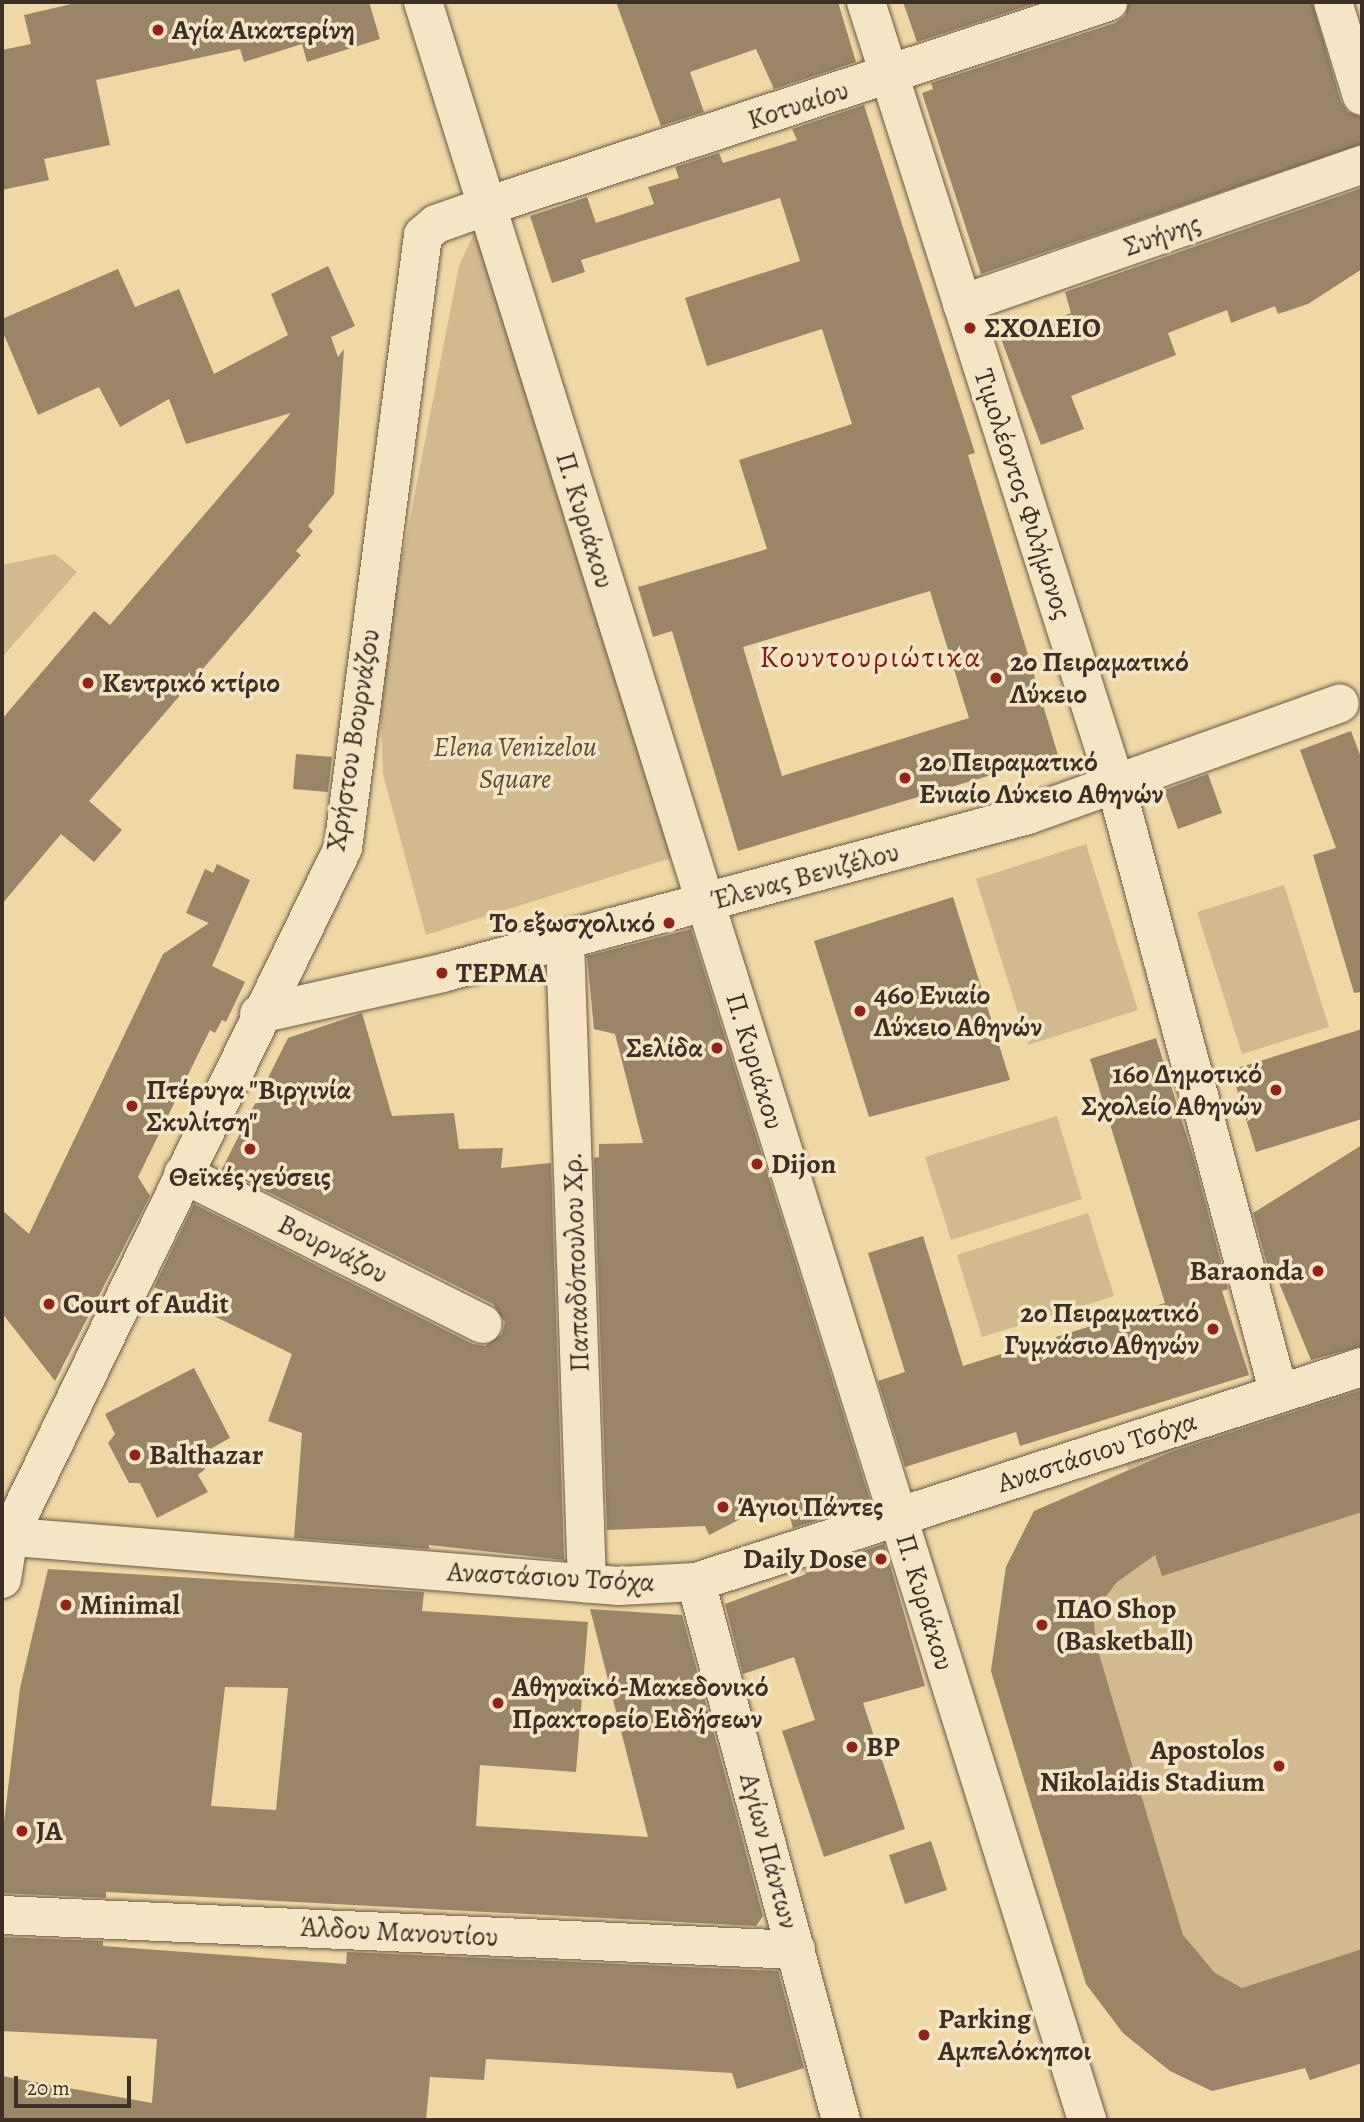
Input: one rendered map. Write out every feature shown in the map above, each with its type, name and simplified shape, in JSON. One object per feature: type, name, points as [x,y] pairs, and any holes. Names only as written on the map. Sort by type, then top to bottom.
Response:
[{"type":"street","name":"Π. Κυριάκου","points":[[423,2],[1087,2120]]},
{"type":"street","name":"Τιμoλέοντος Φιλήμονος","points":[[866,2],[1116,786],[1279,1394]]},
{"type":"street","name":"Κοτυαίου","points":[[487,206],[1108,2]]},
{"type":"street","points":[[1333,2],[1362,96]]},
{"type":"street","name":"Συήνης","points":[[962,304],[1362,165]]},
{"type":"street","name":"Χρήστου Βουρνάζου","points":[[2,1579],[6,1536],[343,848],[423,235],[436,224],[487,206]]},
{"type":"street","name":"Έλενας Βενιζέλου","points":[[260,1014],[565,941],[1028,815],[1116,786],[1340,703]]},
{"type":"street","name":"Παπαδόπουλου Χρ.","points":[[565,941],[587,1584]]},
{"type":"street","name":"Βουρνάζου","points":[[183,1174],[483,1324]]},
{"type":"street","name":"Αναστάσιου Τσόχα","points":[[6,1536],[587,1584],[696,1582],[1362,1367]]},
{"type":"street","name":"Αγίων Πάντων","points":[[696,1582],[841,2120]]},
{"type":"street","name":"Άλδου Μανουτίου","points":[[2,1914],[796,1950]]},
{"type":"green space","name":"Elena Venizelou Square","points":[[487,206],[671,858],[426,935],[383,774],[379,677],[459,266]]},
{"type":"green space","points":[[55,554],[77,572],[2,657],[2,565]]},
{"type":"green space","points":[[1086,844],[1138,1010],[1028,1045],[976,879]]},
{"type":"green space","points":[[1284,885],[1329,1027],[1242,1054],[1197,912]]},
{"type":"green space","points":[[1057,1116],[1082,1199],[951,1240],[925,1157]]},
{"type":"green space","points":[[1088,1213],[1114,1296],[982,1337],[957,1255]]},
{"type":"green space","points":[[1362,1383],[1362,2063],[1310,2080],[1305,2068],[1212,2091],[1170,2071],[1123,2033],[1086,1984],[991,1671],[1006,1567],[1034,1511],[1128,1470],[1125,1459]]},
{"type":"building","points":[[80,2],[369,2],[380,39],[307,62],[302,44],[244,62],[240,49],[96,80],[110,145],[44,159],[49,180],[2,190],[2,50],[31,44],[24,15]]},
{"type":"building","points":[[616,2],[838,2],[856,62],[774,89],[756,49],[690,72],[704,112],[661,126]]},
{"type":"building","points":[[903,2],[1039,2],[917,42]]},
{"type":"building","points":[[1129,2],[1312,2],[1341,102],[1348,112],[1362,117],[1362,144],[981,274],[922,93],[933,89],[931,83],[1115,23],[1125,16]]},
{"type":"building","points":[[864,105],[975,453],[968,455],[1058,755],[738,851],[672,631],[653,637],[638,587],[767,549],[739,460],[852,424],[822,329],[707,366],[685,298],[800,261],[780,198],[581,260],[585,272],[552,283],[530,216],[587,197],[596,223],[654,204],[648,187],[679,178],[675,167],[719,153],[723,163],[797,140],[792,129]],"holes":[[[930,591],[969,718],[782,776],[743,647]]]},
{"type":"building","points":[[1362,188],[1362,269],[1308,304],[1278,314],[1275,306],[1231,323],[1227,310],[1168,333],[1176,355],[1071,396],[1084,429],[1041,445],[1001,339],[1071,313],[1065,292]]},
{"type":"building","points":[[328,266],[355,326],[331,337],[338,357],[344,349],[334,494],[308,526],[313,531],[296,551],[301,555],[89,801],[122,830],[94,862],[61,834],[2,904],[2,719],[94,611],[110,625],[291,413],[186,444],[169,399],[120,427],[99,387],[38,415],[2,330],[2,319],[118,269],[135,307],[179,289],[214,374],[288,335],[271,294]]},
{"type":"building","points":[[1351,731],[1362,760],[1362,992],[1354,993],[1313,855],[1336,848],[1300,750]]},
{"type":"building","points":[[296,754],[332,757],[328,792],[293,789]]},
{"type":"building","points":[[1208,774],[1222,813],[1178,829],[1164,790]]},
{"type":"building","name":"Πτέρυγα \"Βιργινία Σκυλίτση\"","points":[[217,864],[250,880],[212,966],[245,982],[226,1022],[222,1020],[215,1033],[210,1030],[138,1177],[150,1196],[55,1381],[2,1313],[2,1210],[29,1234],[163,954],[209,923],[186,913],[205,869],[213,873]]},
{"type":"building","points":[[953,897],[1010,1080],[869,1117],[814,941]]},
{"type":"building","points":[[691,929],[871,1503],[793,1528],[784,1497],[709,1535],[705,1526],[607,1530],[594,1158],[599,1157],[599,1144],[643,1143],[615,1034],[594,1029],[587,956]]},
{"type":"building","points":[[362,1013],[392,1116],[454,1113],[459,1149],[503,1148],[501,1168],[551,1163],[564,1560],[429,1545],[429,1549],[294,1538],[302,1433],[268,1421],[292,1354],[154,1287],[194,1204],[473,1344],[485,1346],[502,1334],[505,1322],[493,1304],[222,1169],[288,1038]]},
{"type":"building","points":[[1362,1029],[1362,1119],[1256,1152],[1231,1070]]},
{"type":"building","points":[[1156,1038],[1193,1156],[1228,1289],[1222,1291],[1249,1375],[1020,1446],[1016,1432],[905,1467],[878,1381],[905,1372],[868,1253],[923,1236],[963,1366],[1165,1303],[1090,1059]]},
{"type":"building","name":"Baraonda","points":[[1362,1145],[1362,1346],[1311,1360],[1275,1273],[1270,1275],[1253,1213]]},
{"type":"building","points":[[194,1368],[230,1438],[201,1454],[205,1469],[198,1475],[208,1492],[157,1518],[140,1483],[129,1483],[108,1443],[115,1434],[105,1414]]},
{"type":"building","points":[[1362,1390],[1362,1512],[1162,1576],[1155,1555],[1117,1582],[1093,1613],[1096,1644],[1183,1935],[1215,1973],[1242,1988],[1362,1949],[1362,2063],[1310,2080],[1305,2068],[1212,2091],[1170,2071],[1123,2033],[1086,1984],[991,1671],[1006,1567],[1034,1511],[1171,1452]]},
{"type":"building","points":[[884,1544],[925,1686],[863,1703],[905,1829],[824,1857],[782,1731],[815,1720],[794,1657],[743,1674],[725,1604],[806,1574],[805,1570]]},
{"type":"building","points":[[48,1569],[424,1592],[422,1611],[588,1622],[576,1772],[480,1765],[476,1826],[648,1837],[590,1609],[682,1615],[763,1916],[756,1926],[106,1892],[106,1898],[2,1893],[2,1839],[20,1688]],"holes":[[[225,1687],[288,1688],[276,1810],[211,1806]]]},
{"type":"building","points":[[931,1841],[947,1890],[905,1904],[889,1855]]},
{"type":"building","points":[[2,1937],[103,1941],[103,1946],[346,1964],[347,1952],[778,1971],[804,2068],[737,2089],[732,2073],[486,2059],[484,2080],[430,2077],[426,2120],[2,2120],[2,2076],[152,2103],[157,2039],[2,2031]]},
{"type":"place","name":"Αγία Αικατερίνη","points":[[158,30]]},
{"type":"place","name":"ΣΧΟΛΕΙΟ","points":[[970,328]]},
{"type":"place","name":"2ο Πειραματικό Λύκειο","points":[[996,678]]},
{"type":"place","name":"Κεντρικό κτίριο","points":[[88,683]]},
{"type":"place","name":"2ο Πειραματικό Ενιαίο Λύκειο Αθηνών","points":[[905,778]]},
{"type":"place","name":"Το εξωσχολικό","points":[[669,923]]},
{"type":"place","name":"ΤΕΡΜΑ","points":[[442,973]]},
{"type":"place","name":"46ο Ενιαίο Λύκειο Αθηνών","points":[[860,1011]]},
{"type":"place","name":"Σελίδα","points":[[717,1048]]},
{"type":"place","name":"16ο Δημοτικό Σχολείο Αθηνών","points":[[1276,1090]]},
{"type":"place","name":"Πτέρυγα \"Βιργινία Σκυλίτση\"","points":[[132,1106]]},
{"type":"place","name":"Θεϊκές γεύσεις","points":[[250,1149]]},
{"type":"place","name":"Dijon","points":[[757,1164]]},
{"type":"place","name":"Baraonda","points":[[1318,1271]]},
{"type":"place","name":"Court of Audit","points":[[49,1304]]},
{"type":"place","name":"2ο Πειραματικό Γυμνάσιο Αθηνών","points":[[1213,1329]]},
{"type":"place","name":"Balthazar","points":[[135,1455]]},
{"type":"place","name":"Άγιοι Πάντες","points":[[723,1507]]},
{"type":"place","name":"Daily Dose","points":[[881,1559]]},
{"type":"place","name":"Minimal","points":[[66,1605]]},
{"type":"place","name":"ΠΑΟ Shop (Basketball)","points":[[1042,1625]]},
{"type":"place","name":"Αθηναϊκό-Μακεδονικό Πρακτορείο Ειδήσεων","points":[[498,1703]]},
{"type":"place","name":"BP","points":[[852,1747]]},
{"type":"place","name":"Apostolos Nikolaidis Stadium","points":[[1279,1766]]},
{"type":"place","name":"JA","points":[[22,1831]]},
{"type":"place","name":"Parking Αμπελόκηποι","points":[[924,2035]]},
{"type":"district","name":"Κουντουριώτικα","points":[[871,657]]}]
